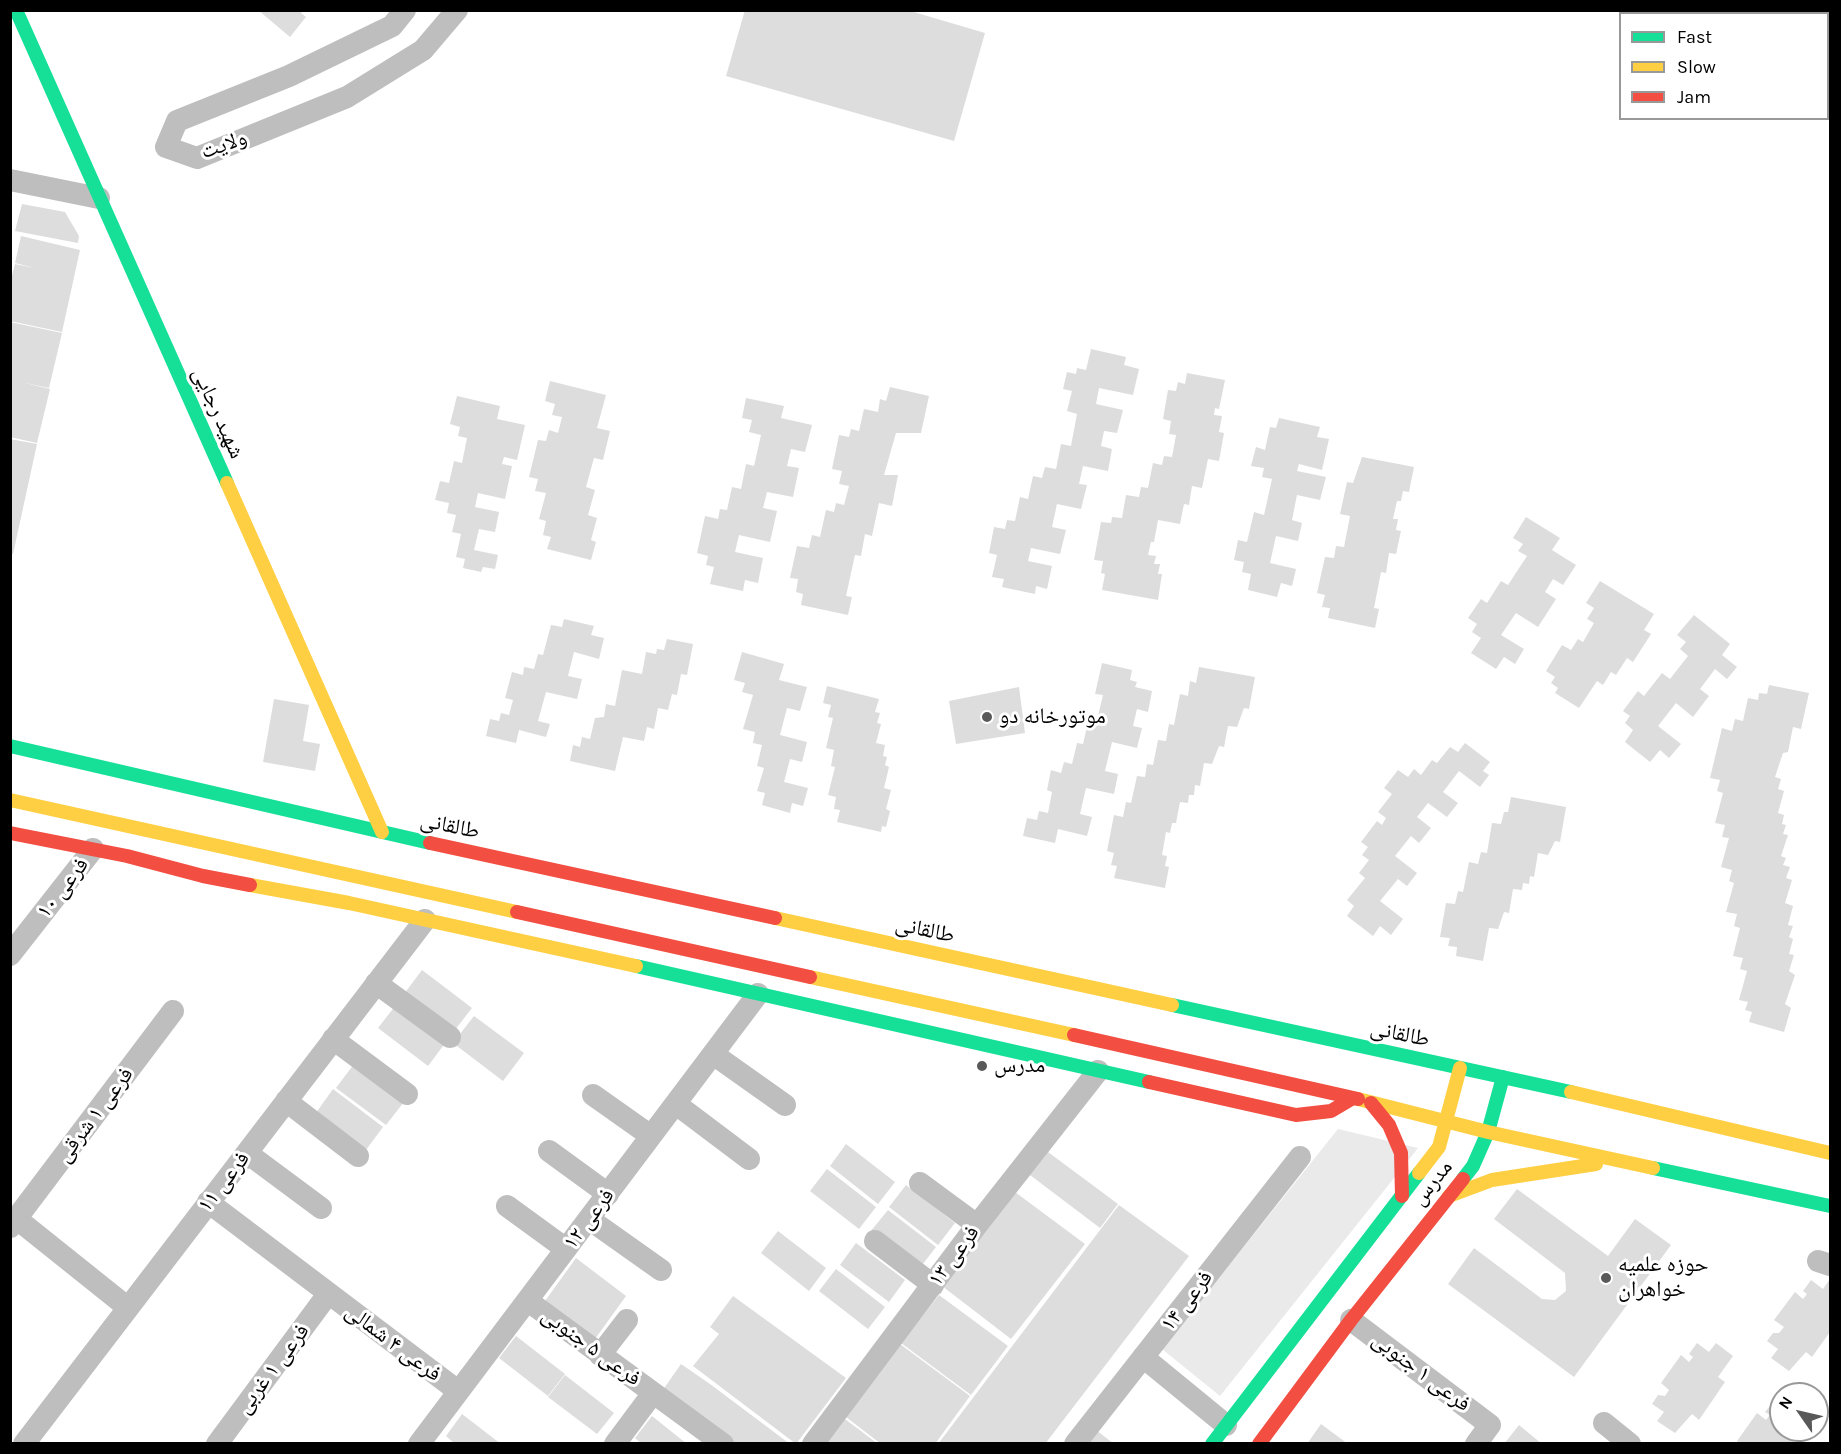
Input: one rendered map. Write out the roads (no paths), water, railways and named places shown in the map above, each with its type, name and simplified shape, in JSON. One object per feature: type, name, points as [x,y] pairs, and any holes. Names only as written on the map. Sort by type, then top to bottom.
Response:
[{"type":"main road","name":"شهید رجایی","points":[[16,10],[382,832]]},
{"type":"main road","name":"طالقانی","points":[[10,746],[382,832],[1503,1077],[1830,1154]]},
{"type":"main road","points":[[10,800],[1353,1098],[1488,1132],[1830,1206]]},
{"type":"main road","points":[[10,833],[93,849],[203,876],[424,920],[1296,1115],[1331,1111],[1353,1098]]},
{"type":"main road","name":"مدرس","points":[[1212,1443],[1439,1147],[1448,1122],[1460,1068]]},
{"type":"main road","name":"مدرس","points":[[1259,1443],[1351,1320],[1473,1166],[1488,1132],[1503,1077]]},
{"type":"main road","points":[[1371,1103],[1389,1125],[1401,1153],[1402,1196]]},
{"type":"main road","points":[[1449,1196],[1492,1180],[1536,1171],[1621,1161]]},
{"type":"street","name":"ولایت","points":[[405,10],[392,26],[289,76],[177,121],[166,147],[197,158],[347,97],[423,50],[457,10]]},
{"type":"street","points":[[10,180],[99,198]]},
{"type":"street","name":"فرعی ۱۰","points":[[10,955],[93,849]]},
{"type":"street","name":"فرعی ۱۱","points":[[24,1443],[424,920]]},
{"type":"street","points":[[376,983],[450,1037]]},
{"type":"street","name":"فرعی ۱۲","points":[[419,1443],[758,994]]},
{"type":"street","name":"فرعی ۱ شرقی","points":[[14,1223],[173,1011]]},
{"type":"street","points":[[333,1039],[407,1094]]},
{"type":"street","points":[[713,1054],[785,1105]]},
{"type":"street","name":"فرعی ۱۳","points":[[813,1443],[977,1225],[1098,1071]]},
{"type":"street","points":[[593,1095],[651,1136]]},
{"type":"street","points":[[286,1101],[358,1156]]},
{"type":"street","points":[[676,1104],[749,1159]]},
{"type":"street","points":[[549,1151],[608,1194]]},
{"type":"street","points":[[247,1153],[321,1208]]},
{"type":"street","name":"فرعی ۱۴","points":[[1075,1443],[1300,1157]]},
{"type":"street","points":[[920,1183],[977,1225]]},
{"type":"street","points":[[208,1202],[328,1294]]},
{"type":"street","points":[[507,1206],[566,1249]]},
{"type":"street","points":[[589,1219],[661,1270]]},
{"type":"street","points":[[14,1223],[128,1307]]},
{"type":"street","points":[[875,1241],[933,1285]]},
{"type":"street","name":"فرعی ۴ شمالی","points":[[328,1294],[458,1392]]},
{"type":"street","name":"فرعی ۱ غربی","points":[[217,1443],[328,1294]]},
{"type":"street","name":"فرعی ۵ جنوبی","points":[[528,1301],[723,1443]]},
{"type":"street","points":[[600,1354],[627,1320]]},
{"type":"street","name":"فرعی ۱ جنوبی","points":[[1351,1320],[1490,1425],[1476,1443]]},
{"type":"street","points":[[1143,1357],[1226,1425]]},
{"type":"street","points":[[615,1443],[653,1393]]},
{"type":"street","points":[[1604,1423],[1630,1443]]},
{"type":"place","name":"موتورخانه دو","points":[[987,717]]},
{"type":"place","name":"مدرس","points":[[982,1066]]},
{"type":"place","name":"حوزه علمیه خواهران","points":[[1606,1278]]}]
